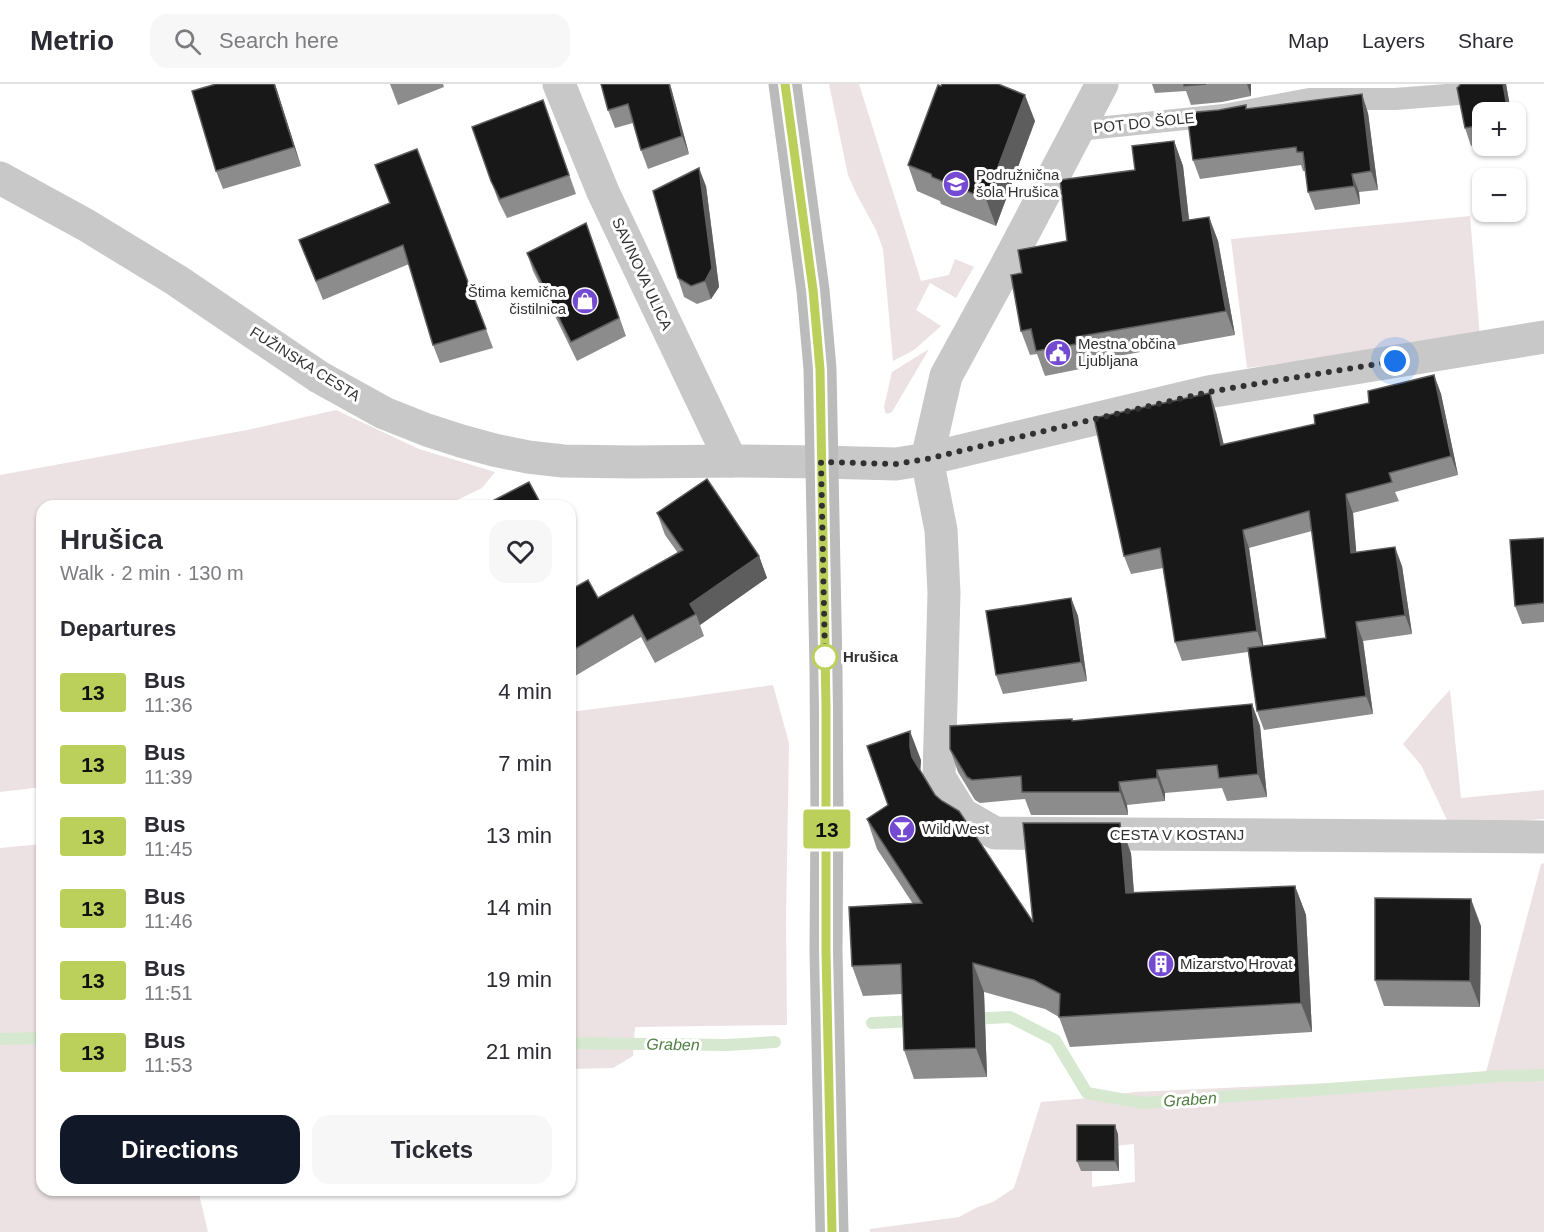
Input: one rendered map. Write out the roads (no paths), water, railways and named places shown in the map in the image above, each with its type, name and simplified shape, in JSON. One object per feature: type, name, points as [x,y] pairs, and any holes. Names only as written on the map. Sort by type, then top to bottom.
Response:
[{"type":"main road","points":[[785,84],[813,290],[820,369],[826,704],[826,951],[832,1232]]},
{"type":"street","name":"SAVINOVA ULICA","points":[[558,84],[603,192],[731,461]]},
{"type":"street","name":"POT DO ŠOLE","points":[[927,459],[946,376],[1102,84]]},
{"type":"street","name":"FUŽINSKA CESTA","points":[[0,178],[86,225],[176,280],[328,382],[384,412],[427,430],[494,450],[563,461],[821,462]]},
{"type":"street","points":[[821,462],[896,464],[927,459],[1208,392],[1544,337]]},
{"type":"street","name":"CESTA V KOSTANJ","points":[[927,459],[941,530],[944,593],[939,777],[962,814],[996,833],[1544,837]]},
{"type":"lane","name":"POT DO ŠOLE","points":[[1078,130],[1224,115],[1309,99],[1395,99],[1459,94]]},
{"type":"waterway","name":"Graben","points":[[970,1019],[1010,1017],[1055,1040],[1087,1093],[1143,1103],[1501,1076],[1544,1075]]},
{"type":"waterway","name":"Graben","points":[[872,1023],[917,1021]]},
{"type":"waterway","name":"Graben","points":[[0,1039],[36,1038]]},
{"type":"waterway","name":"Graben","points":[[576,1043],[727,1045],[775,1042]]},
{"type":"place","name":"Podružnična šola Hrušica","points":[[956,184]]},
{"type":"place","name":"Štima kemična čistilnica","points":[[585,301]]},
{"type":"place","name":"Mestna občina Ljubljana","points":[[1058,353]]},
{"type":"place","name":"Hrušica","points":[[825,657]]},
{"type":"place","name":"Wild West","points":[[902,829]]},
{"type":"place","name":"Mizarstvo Hrovat","points":[[1161,964]]}]
